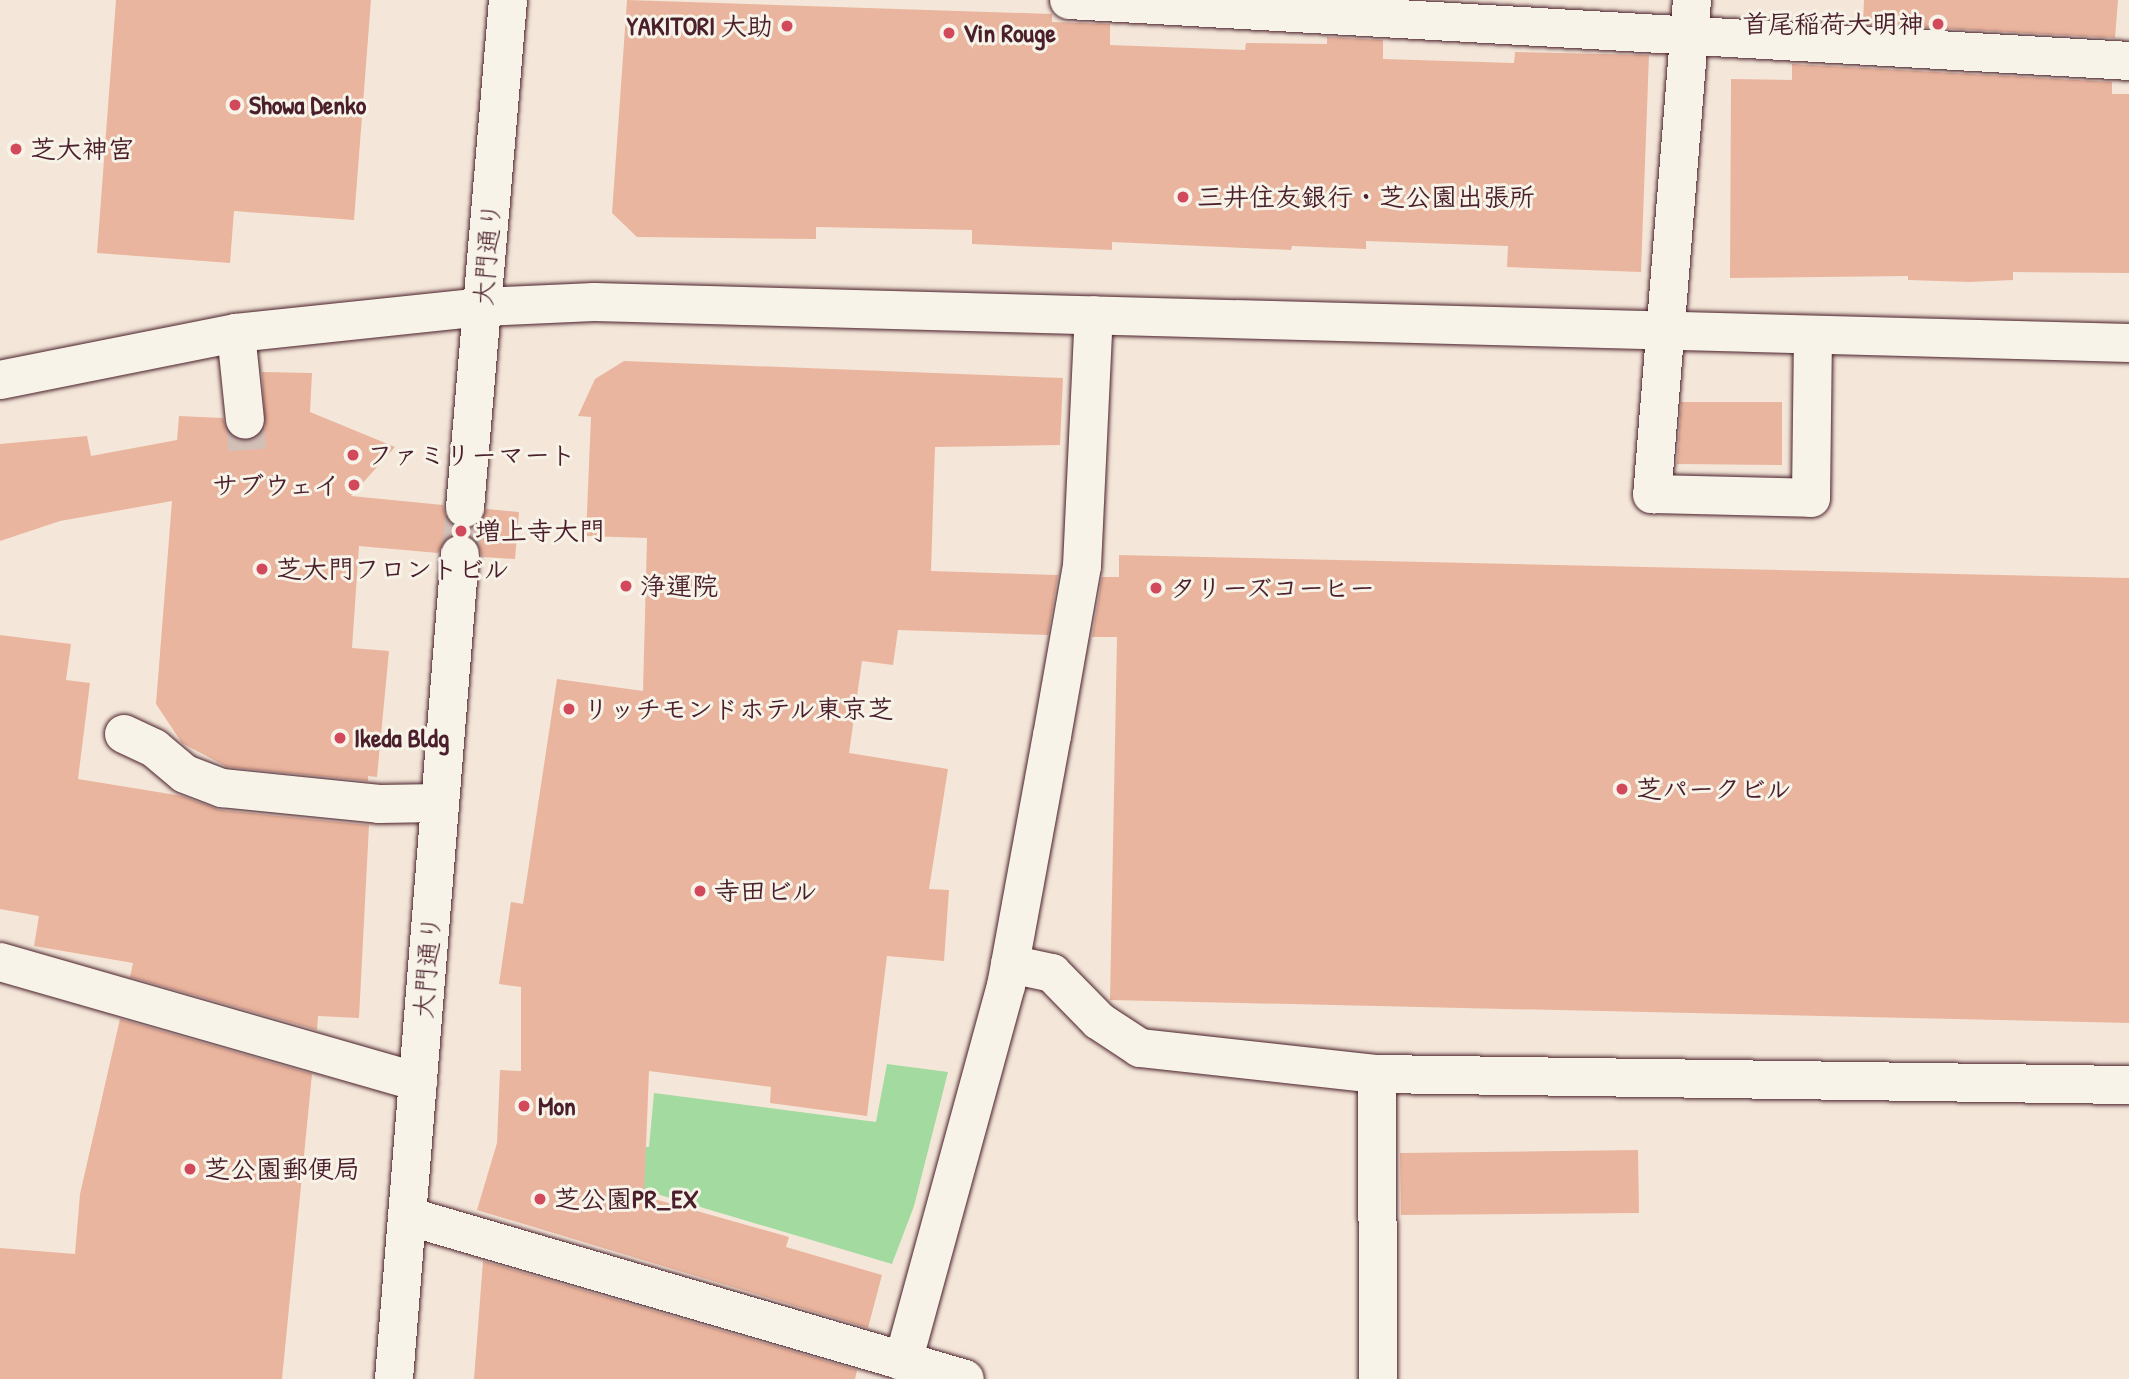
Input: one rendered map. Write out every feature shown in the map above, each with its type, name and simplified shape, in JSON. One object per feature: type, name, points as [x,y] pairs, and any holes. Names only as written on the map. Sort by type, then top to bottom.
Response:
[{"type":"street","name":"大門通り","points":[[465,508],[508,0]]},
{"type":"street","points":[[1069,0],[1691,18],[2129,61]]},
{"type":"street","points":[[1691,18],[1662,331],[1652,494],[1811,498],[1813,335]]},
{"type":"street","points":[[0,380],[236,333],[482,307],[594,302],[2129,343]]},
{"type":"street","points":[[903,1362],[1010,964],[1082,566],[1094,315]]},
{"type":"street","points":[[236,333],[245,420]]},
{"type":"street","name":"大門通り","points":[[394,1379],[460,555]]},
{"type":"street","points":[[124,734],[154,748],[185,774],[222,788],[379,804],[440,803]]},
{"type":"street","points":[[0,962],[418,1082]]},
{"type":"street","points":[[1010,964],[1052,973],[1099,1021],[1140,1048],[1377,1074],[2129,1085]]},
{"type":"street","points":[[1377,1074],[1378,1379]]},
{"type":"street","points":[[407,1216],[965,1379]]},
{"type":"green space","points":[[887,1064],[948,1072],[914,1206],[892,1264],[620,1183],[584,1144],[649,1147],[654,1093],[876,1122]]},
{"type":"building","name":"Showa Denko","points":[[116,0],[371,0],[354,220],[234,211],[230,263],[97,253]]},
{"type":"building","points":[[627,0],[1052,14],[1052,22],[1110,24],[1110,45],[1245,50],[1246,43],[1327,44],[1327,37],[1383,40],[1383,59],[1514,63],[1515,52],[1649,55],[1641,272],[1507,267],[1508,246],[1366,241],[1366,249],[1292,246],[1291,250],[1112,242],[1112,250],[972,244],[972,230],[816,227],[816,239],[637,237],[612,213]]},
{"type":"building","points":[[1864,0],[2118,0],[2115,38],[1863,24]]},
{"type":"building","points":[[1792,64],[2112,82],[2112,94],[2129,94],[2129,273],[2013,272],[2013,280],[1969,282],[1908,280],[1908,276],[1730,278],[1731,79],[1792,80]]},
{"type":"building","points":[[624,361],[1063,378],[1060,445],[935,447],[931,571],[1058,575],[1048,635],[898,630],[893,665],[862,661],[849,753],[948,769],[929,889],[949,890],[944,961],[887,956],[867,1116],[770,1103],[771,1087],[649,1071],[644,1196],[789,1237],[786,1247],[882,1275],[868,1328],[477,1210],[497,1143],[500,1070],[521,1071],[521,987],[499,984],[511,902],[523,904],[557,679],[643,691],[647,538],[586,536],[591,417],[578,416],[595,379]]},
{"type":"building","points":[[262,372],[312,373],[310,412],[395,447],[351,496],[443,505],[446,518],[462,530],[475,527],[487,509],[519,512],[515,559],[482,557],[479,545],[462,533],[450,536],[438,553],[359,546],[352,648],[389,651],[377,777],[368,776],[368,781],[227,767],[182,743],[156,704],[172,501],[60,521],[0,541],[0,444],[87,436],[91,456],[177,440],[179,416],[223,418],[228,433],[248,442],[265,428]]},
{"type":"building","points":[[1681,402],[1782,402],[1782,465],[1677,464]]},
{"type":"building","name":"芝パークビル","points":[[1119,555],[2129,578],[2129,1023],[1110,1000],[1117,637],[1092,637],[1102,577],[1119,577]]},
{"type":"building","points":[[0,635],[71,644],[66,680],[90,683],[78,779],[182,796],[220,810],[369,825],[359,1018],[318,1016],[317,1030],[130,977],[133,963],[34,946],[39,916],[0,909]]},
{"type":"building","points":[[120,1019],[312,1074],[282,1379],[0,1379],[0,1248],[75,1254],[80,1194]]},
{"type":"building","points":[[1638,1150],[1639,1213],[1401,1215],[1400,1153]]},
{"type":"building","points":[[483,1261],[857,1370],[855,1379],[474,1379]]},
{"type":"tunnel","points":[[245,420],[247,450]]},
{"type":"tunnel","points":[[460,555],[465,508]]},
{"type":"place","name":"首尾稲荷大明神","points":[[1938,24]]},
{"type":"place","name":"YAKITORI 大助","points":[[787,26]]},
{"type":"place","name":"Vin Rouge","points":[[949,33]]},
{"type":"place","name":"Showa Denko","points":[[235,105]]},
{"type":"place","name":"芝大神宮","points":[[16,149]]},
{"type":"place","name":"三井住友銀行・芝公園出張所","points":[[1183,197]]},
{"type":"place","name":"ファミリーマート","points":[[353,455]]},
{"type":"place","name":"サブウェイ","points":[[354,485]]},
{"type":"place","name":"増上寺大門","points":[[461,531]]},
{"type":"place","name":"芝大門フロントビル","points":[[262,569]]},
{"type":"place","name":"浄運院","points":[[626,586]]},
{"type":"place","name":"タリーズコーヒー","points":[[1156,588]]},
{"type":"place","name":"リッチモンドホテル東京芝","points":[[569,709]]},
{"type":"place","name":"Ikeda Bldg","points":[[340,738]]},
{"type":"place","name":"芝パークビル","points":[[1622,789]]},
{"type":"place","name":"寺田ビル","points":[[700,891]]},
{"type":"place","name":"Mon","points":[[524,1106]]},
{"type":"place","name":"芝公園郵便局","points":[[190,1169]]},
{"type":"place","name":"芝公園PR_EX","points":[[540,1199]]}]
